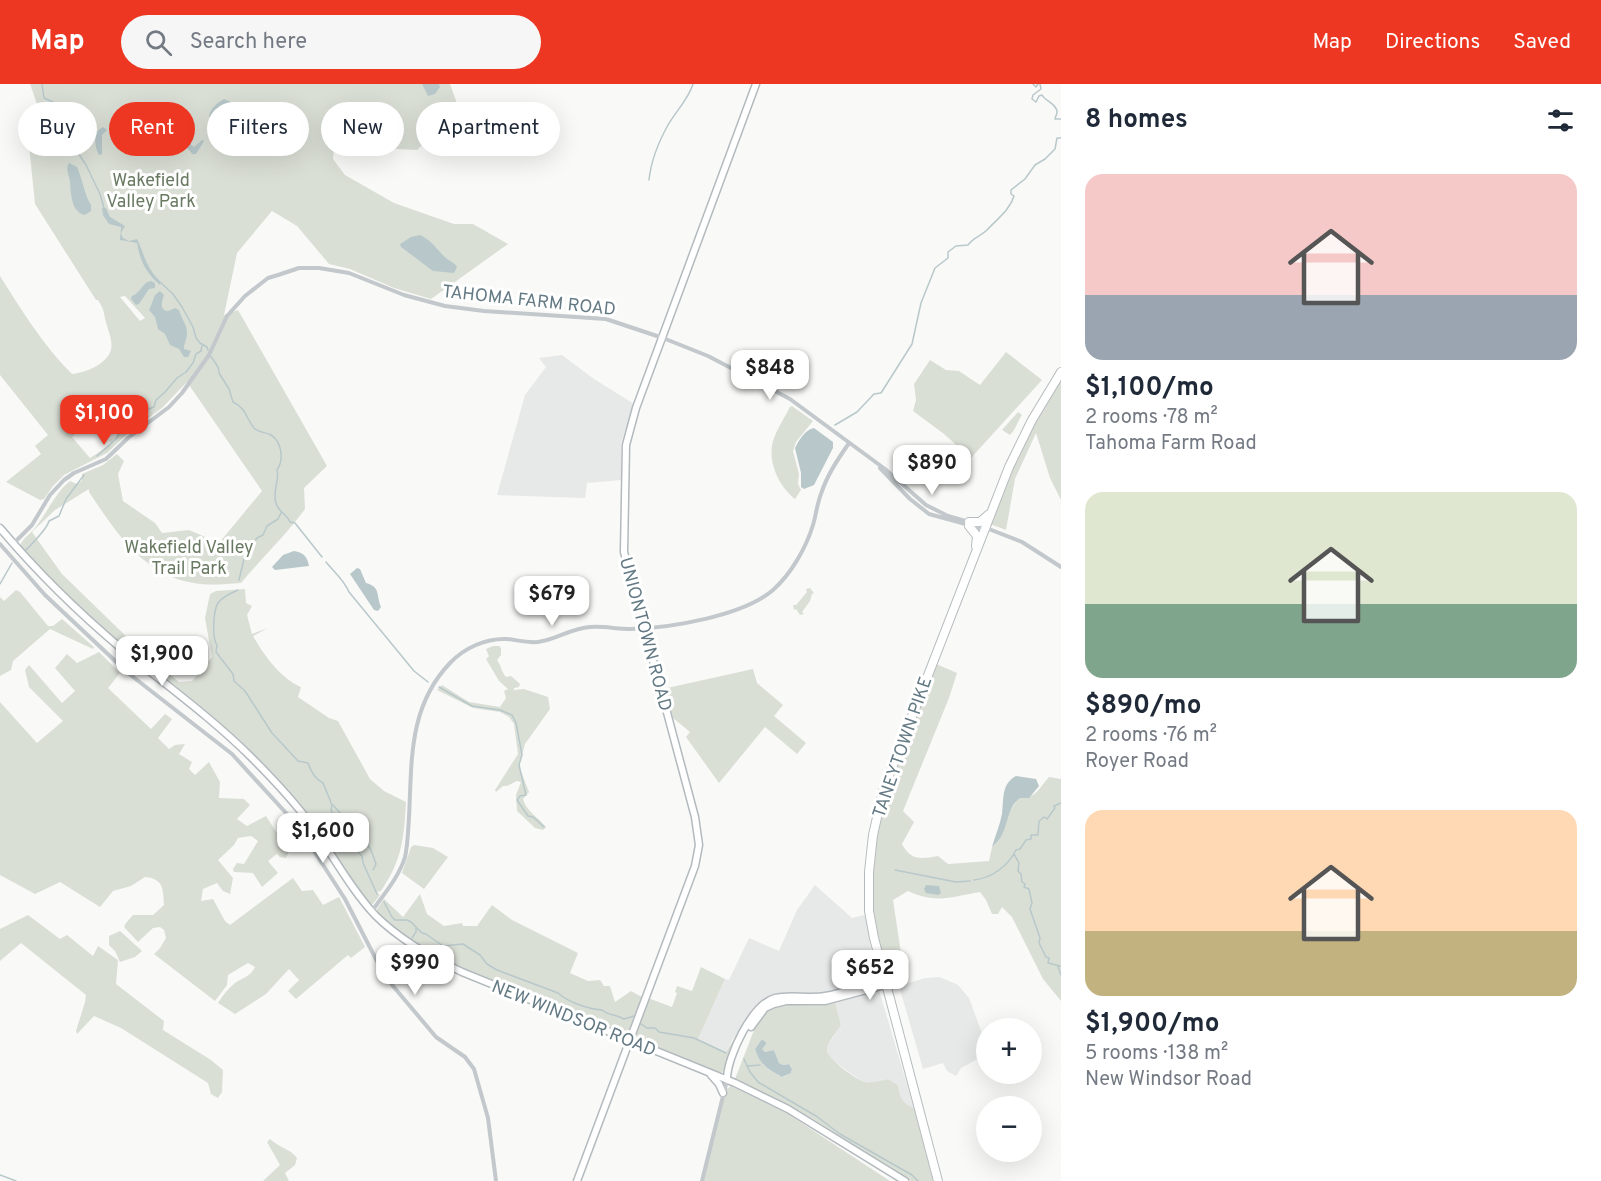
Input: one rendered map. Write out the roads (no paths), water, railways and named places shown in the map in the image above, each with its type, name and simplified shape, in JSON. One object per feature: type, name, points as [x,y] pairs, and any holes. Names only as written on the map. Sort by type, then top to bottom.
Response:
[{"type":"highway","name":"TANEYTOWN PIKE","points":[[938,1180],[876,952],[869,905],[870,862],[875,821],[892,767],[993,506],[1026,432],[1061,372]]},
{"type":"highway","points":[[974,555],[977,536],[969,524],[982,520],[993,506]]},
{"type":"main road","name":"UNIONTOWN ROAD","points":[[577,1181],[695,866],[699,845],[692,806],[624,552],[626,455],[632,422],[756,84]]},
{"type":"main road","name":"NEW WINDSOR ROAD","points":[[0,528],[47,579],[102,632],[195,708],[258,764],[309,823],[341,871],[372,911],[401,937],[446,965],[727,1079],[796,1114],[905,1181]]},
{"type":"main road","points":[[727,1079],[744,1038],[765,1008],[786,1001],[825,1001],[884,982]]},
{"type":"main road","points":[[709,1072],[723,1093]]},
{"type":"street","name":"TAHOMA FARM ROAD","points":[[13,544],[32,525],[55,488],[69,476],[105,459],[169,407],[182,393],[210,353],[227,316],[251,290],[268,278],[284,272],[299,268],[319,268],[349,273],[404,295],[439,305],[492,312],[606,319],[663,338],[714,359],[790,399],[876,464],[898,487],[930,514],[985,528],[1022,542],[1061,567]]},
{"type":"street","points":[[372,911],[396,878],[404,859],[408,840],[414,732],[426,699],[449,663],[466,650],[486,641],[506,639],[539,642],[574,630],[591,627],[644,628],[682,623],[756,601],[774,589],[806,543],[823,487],[835,463],[849,443]]},
{"type":"street","points":[[0,544],[45,596],[133,678],[232,754],[281,805],[308,840],[345,899],[380,967],[393,987],[436,1037],[465,1057],[474,1069],[488,1118],[496,1181]]},
{"type":"street","points":[[702,1181],[727,1079]]},
{"type":"waterway","points":[[42,84],[44,98],[53,102],[56,113],[66,126],[69,139],[86,165],[100,194],[104,208]]},
{"type":"waterway","points":[[649,180],[653,159],[661,138],[693,84]]},
{"type":"waterway","points":[[1033,84],[1036,87],[1038,84]]},
{"type":"waterway","points":[[1040,84],[1041,89],[1033,95],[1032,99],[1036,102],[1042,95],[1056,109],[1055,119],[1061,119]]},
{"type":"waterway","points":[[835,425],[857,412],[874,394],[881,393],[912,344],[921,303],[935,268],[948,258],[948,252],[956,246],[968,245],[1003,214],[1010,206],[1014,196],[1011,190],[1025,179],[1035,165],[1055,149],[1057,138],[1061,138]]},
{"type":"waterway","points":[[161,283],[173,294],[193,327],[196,338],[208,350]]},
{"type":"waterway","points":[[97,456],[117,438],[120,430],[129,429],[130,424],[139,421],[146,410],[154,407],[156,400],[186,372],[202,346]]},
{"type":"waterway","points":[[210,355],[229,389],[233,402],[243,410],[254,428],[271,435],[278,442],[281,456],[275,494],[277,506],[290,522],[295,523],[322,557]]},
{"type":"waterway","points":[[24,552],[49,521],[59,516],[66,499],[84,475]]},
{"type":"waterway","points":[[239,580],[248,552],[257,538],[263,535],[267,526],[278,519],[281,513]]},
{"type":"waterway","points":[[326,562],[414,671],[428,682]]},
{"type":"waterway","points":[[0,584],[12,563]]},
{"type":"waterway","points":[[238,590],[222,599],[216,607],[214,625],[216,652],[272,733],[298,761],[308,763],[314,775],[323,783],[332,805],[331,810],[339,824],[340,836],[362,856],[377,894]]},
{"type":"waterway","points":[[439,687],[472,706],[500,710],[512,715],[516,723],[522,755],[519,765],[526,795],[520,796],[517,800],[528,816],[533,817],[544,827]]},
{"type":"waterway","points":[[974,880],[987,877],[1004,866],[1016,850],[1020,849],[1026,840],[1031,839],[1031,835],[1038,835],[1039,821],[1044,817],[1047,819],[1055,808],[1054,806],[1061,803]]},
{"type":"waterway","points":[[333,805],[371,850],[376,864],[373,870]]},
{"type":"waterway","points":[[1014,854],[1019,863],[1018,871],[1025,884],[1024,887],[1029,889],[1032,903],[1030,909],[1040,938],[1039,943],[1046,957],[1049,958],[1048,963],[1060,966],[1058,967],[1061,975]]},
{"type":"waterway","points":[[895,870],[956,882],[970,881]]},
{"type":"waterway","points":[[384,902],[395,920],[411,922],[422,933],[443,946],[463,944],[497,970],[558,993],[585,1007],[602,1010],[624,1019],[634,1016]]},
{"type":"waterway","points":[[412,938],[416,928]]},
{"type":"waterway","points":[[641,1024],[647,1028],[655,1028],[659,1032],[694,1038],[726,1053]]},
{"type":"waterway","points":[[744,1059],[758,1082],[816,1116],[840,1134],[912,1175],[918,1181]]},
{"type":"waterway","points":[[748,1066],[760,1065]]},
{"type":"waterway","points":[[0,1175],[16,1181]]},
{"type":"park label","name":"Wakefield Valley Park","points":[[151,190]]},
{"type":"park label","name":"Wakefield Valley Trail Park","points":[[189,557]]}]
